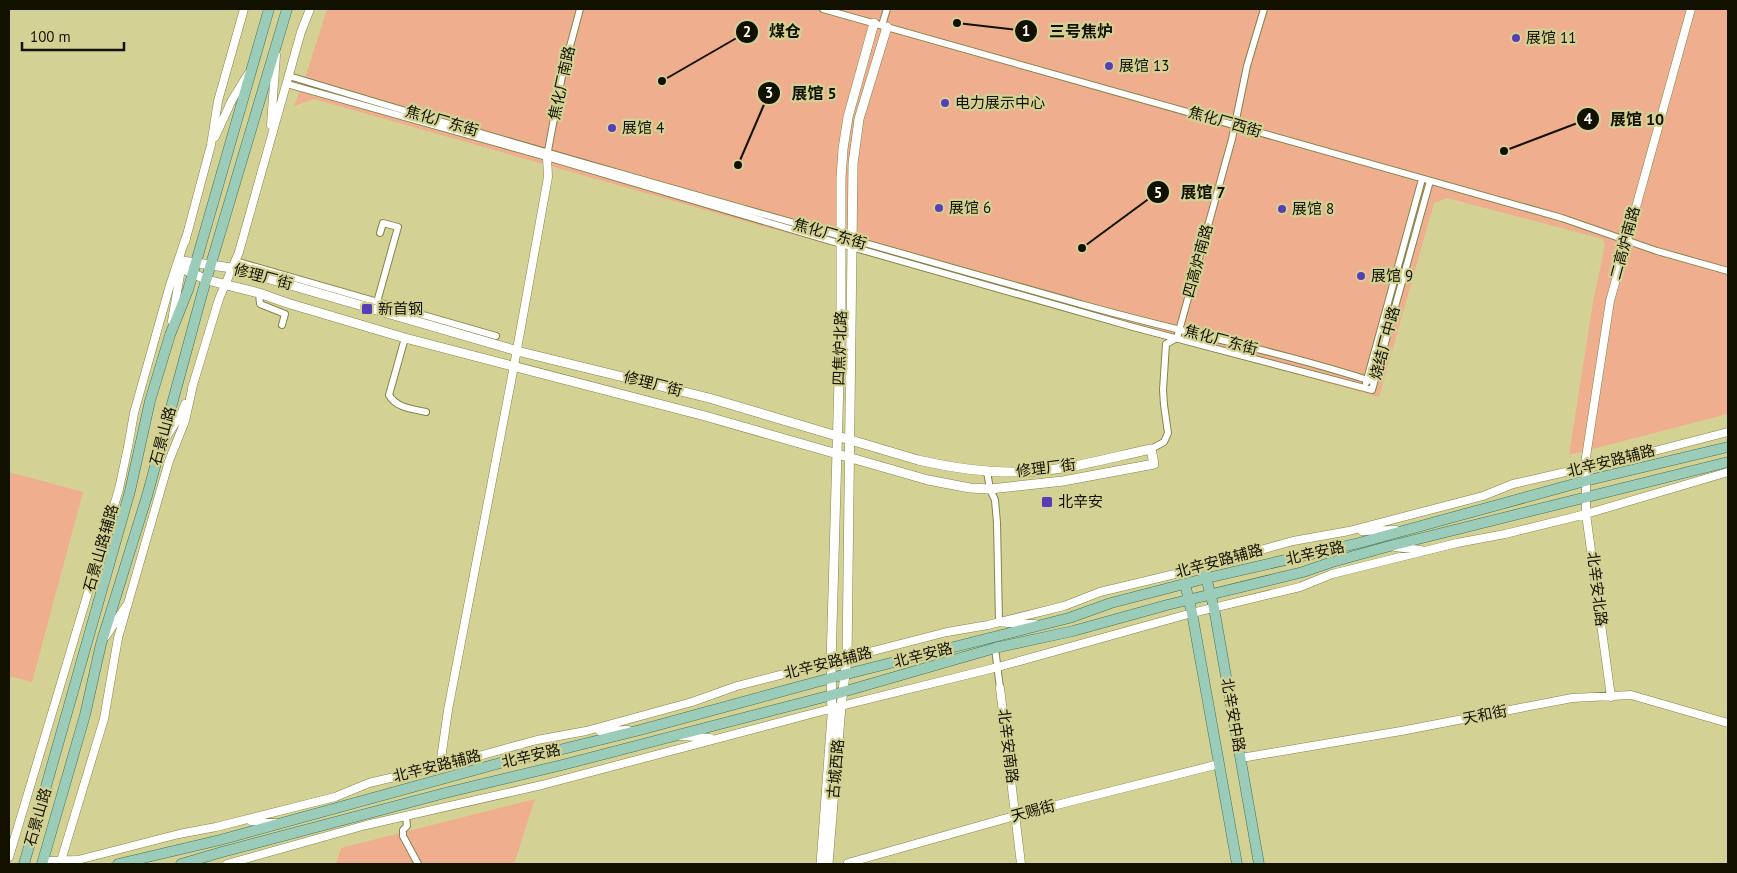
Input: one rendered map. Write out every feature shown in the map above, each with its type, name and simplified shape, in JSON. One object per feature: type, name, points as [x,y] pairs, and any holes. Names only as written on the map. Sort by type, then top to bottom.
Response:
[{"type":"main road","name":"石景山路","points":[[24,864],[130,491],[150,401],[170,335],[188,290],[269,9]]},
{"type":"main road","name":"石景山路","points":[[43,863],[85,715],[101,644],[146,496],[211,264],[287,9]]},
{"type":"main road","name":"四焦炉北路","points":[[831,678],[841,310],[842,178],[848,117],[881,25]]},
{"type":"main road","name":"四焦炉北路","points":[[846,674],[853,164],[859,119],[881,25]]},
{"type":"main road","name":"修理厂街","points":[[182,265],[194,268],[211,264],[233,264],[517,351],[710,398],[918,460],[954,468],[987,472],[1023,472],[1057,469],[1151,449],[1154,464],[1063,481],[990,490],[928,480],[704,416],[405,338],[287,303],[260,293],[207,280],[194,268]]},
{"type":"main road","name":"北辛安路","points":[[118,864],[283,823],[511,760],[640,730],[846,674],[1069,618],[1111,604],[1207,578],[1408,530],[1585,482],[1728,447]]},
{"type":"main road","name":"北辛安路","points":[[181,864],[341,820],[832,695],[995,648],[1073,631],[1190,599],[1303,572],[1390,546],[1728,462]]},
{"type":"main road","name":"北辛安中路","points":[[1203,566],[1214,608],[1259,864]]},
{"type":"main road","name":"北辛安中路","points":[[1185,584],[1190,599],[1237,864]]},
{"type":"main road","name":"古城西路","points":[[828,864],[846,674]]},
{"type":"main road","name":"古城西路","points":[[821,864],[832,708],[831,678]]},
{"type":"street","name":"石景山路","points":[[170,335],[186,237],[211,145],[218,102],[244,9]]},
{"type":"street","points":[[61,863],[104,719],[118,638],[170,461],[185,421],[193,385],[218,299],[233,264],[262,174],[301,32],[310,9]]},
{"type":"street","name":"焦化厂南路","points":[[548,155],[562,76],[580,9]]},
{"type":"street","name":"焦化厂西街","points":[[823,9],[1562,218],[1625,241],[1728,271]]},
{"type":"street","points":[[881,25],[887,9]]},
{"type":"street","name":"四高炉南路","points":[[1151,449],[1164,442],[1168,433],[1164,397],[1166,344],[1177,338],[1235,125],[1247,66],[1264,9]]},
{"type":"street","name":"二高炉南路","points":[[1585,482],[1586,457],[1610,301],[1625,241],[1691,9]]},
{"type":"street","points":[[262,174],[272,122],[278,41]]},
{"type":"street","points":[[211,145],[232,100],[251,68]]},
{"type":"street","name":"焦化厂东街","points":[[288,80],[841,241],[1374,382]]},
{"type":"street","points":[[440,766],[451,690],[517,351],[548,177],[548,155]]},
{"type":"street","name":"烧结厂中路","points":[[1364,388],[1422,179]]},
{"type":"street","name":"烧结厂中路","points":[[1372,390],[1430,181]]},
{"type":"street","points":[[378,302],[398,227],[383,223],[380,233]]},
{"type":"street","name":"石景山路辅路","points":[[9,856],[116,498],[134,413],[170,285],[186,237]]},
{"type":"street","name":"焦化厂东街","points":[[852,244],[1177,338],[1372,390]]},
{"type":"street","points":[[233,264],[378,302],[496,336]]},
{"type":"street","points":[[260,293],[260,304],[285,314],[282,325]]},
{"type":"street","points":[[405,338],[389,395],[392,401],[399,405],[426,412]]},
{"type":"street","points":[[160,447],[181,414],[193,385]]},
{"type":"street","name":"北辛安路辅路","points":[[43,863],[61,863],[78,860],[335,797],[369,783],[536,740],[586,731],[692,702],[728,688],[947,632],[999,622],[1064,606],[1100,592],[1293,541],[1349,532],[1483,496],[1513,484],[1585,469],[1728,432]]},
{"type":"street","points":[[987,472],[990,490],[995,500],[997,522],[999,622],[1042,625]]},
{"type":"street","points":[[228,864],[366,825],[542,785],[832,708],[998,667],[1192,613],[1300,587],[1332,574],[1586,514],[1728,472]]},
{"type":"street","name":"北辛安北路","points":[[1585,482],[1586,514],[1611,697]]},
{"type":"street","points":[[1349,532],[1408,530]]},
{"type":"street","points":[[1390,546],[1425,551]]},
{"type":"street","points":[[101,644],[129,602]]},
{"type":"street","points":[[995,648],[1000,688]]},
{"type":"street","name":"北辛安南路","points":[[1000,688],[1021,864]]},
{"type":"street","name":"天和街","points":[[1241,758],[1401,731],[1572,698],[1631,695],[1728,723]]},
{"type":"street","points":[[586,731],[640,730]]},
{"type":"street","points":[[674,736],[716,739]]},
{"type":"street","points":[[637,746],[639,758]]},
{"type":"street","name":"天赐街","points":[[848,863],[1016,815],[1220,764]]},
{"type":"street","points":[[406,817],[407,826],[403,830],[403,836],[418,864]]},
{"type":"street","points":[[242,820],[283,823]]},
{"type":"street","points":[[341,820],[366,825]]},
{"type":"shaded area","points":[[327,9],[1728,9],[1728,414],[1569,455],[1593,302],[1605,245],[1603,239],[1447,198],[1434,203],[1379,397],[751,223],[314,99],[294,106]]},
{"type":"shaded area","points":[[9,472],[83,492],[32,682],[9,676]]},
{"type":"shaded area","points":[[535,799],[514,864],[336,864],[341,848]]},
{"type":"place","name":"三号焦炉","points":[[957,23]]},
{"type":"place","name":"展馆 11","points":[[1516,38]]},
{"type":"place","name":"展馆 13","points":[[1109,66]]},
{"type":"place","name":"煤仓","points":[[662,81]]},
{"type":"place","name":"电力展示中心","points":[[945,103]]},
{"type":"place","name":"展馆 4","points":[[612,128]]},
{"type":"place","name":"展馆 10","points":[[1504,151]]},
{"type":"place","name":"展馆 5","points":[[738,165]]},
{"type":"place","name":"展馆 6","points":[[939,208]]},
{"type":"place","name":"展馆 8","points":[[1282,209]]},
{"type":"place","name":"展馆 7","points":[[1082,248]]},
{"type":"place","name":"展馆 9","points":[[1361,276]]},
{"type":"place","name":"新首钢","points":[[367,309]]},
{"type":"place","name":"北辛安","points":[[1047,502]]}]
